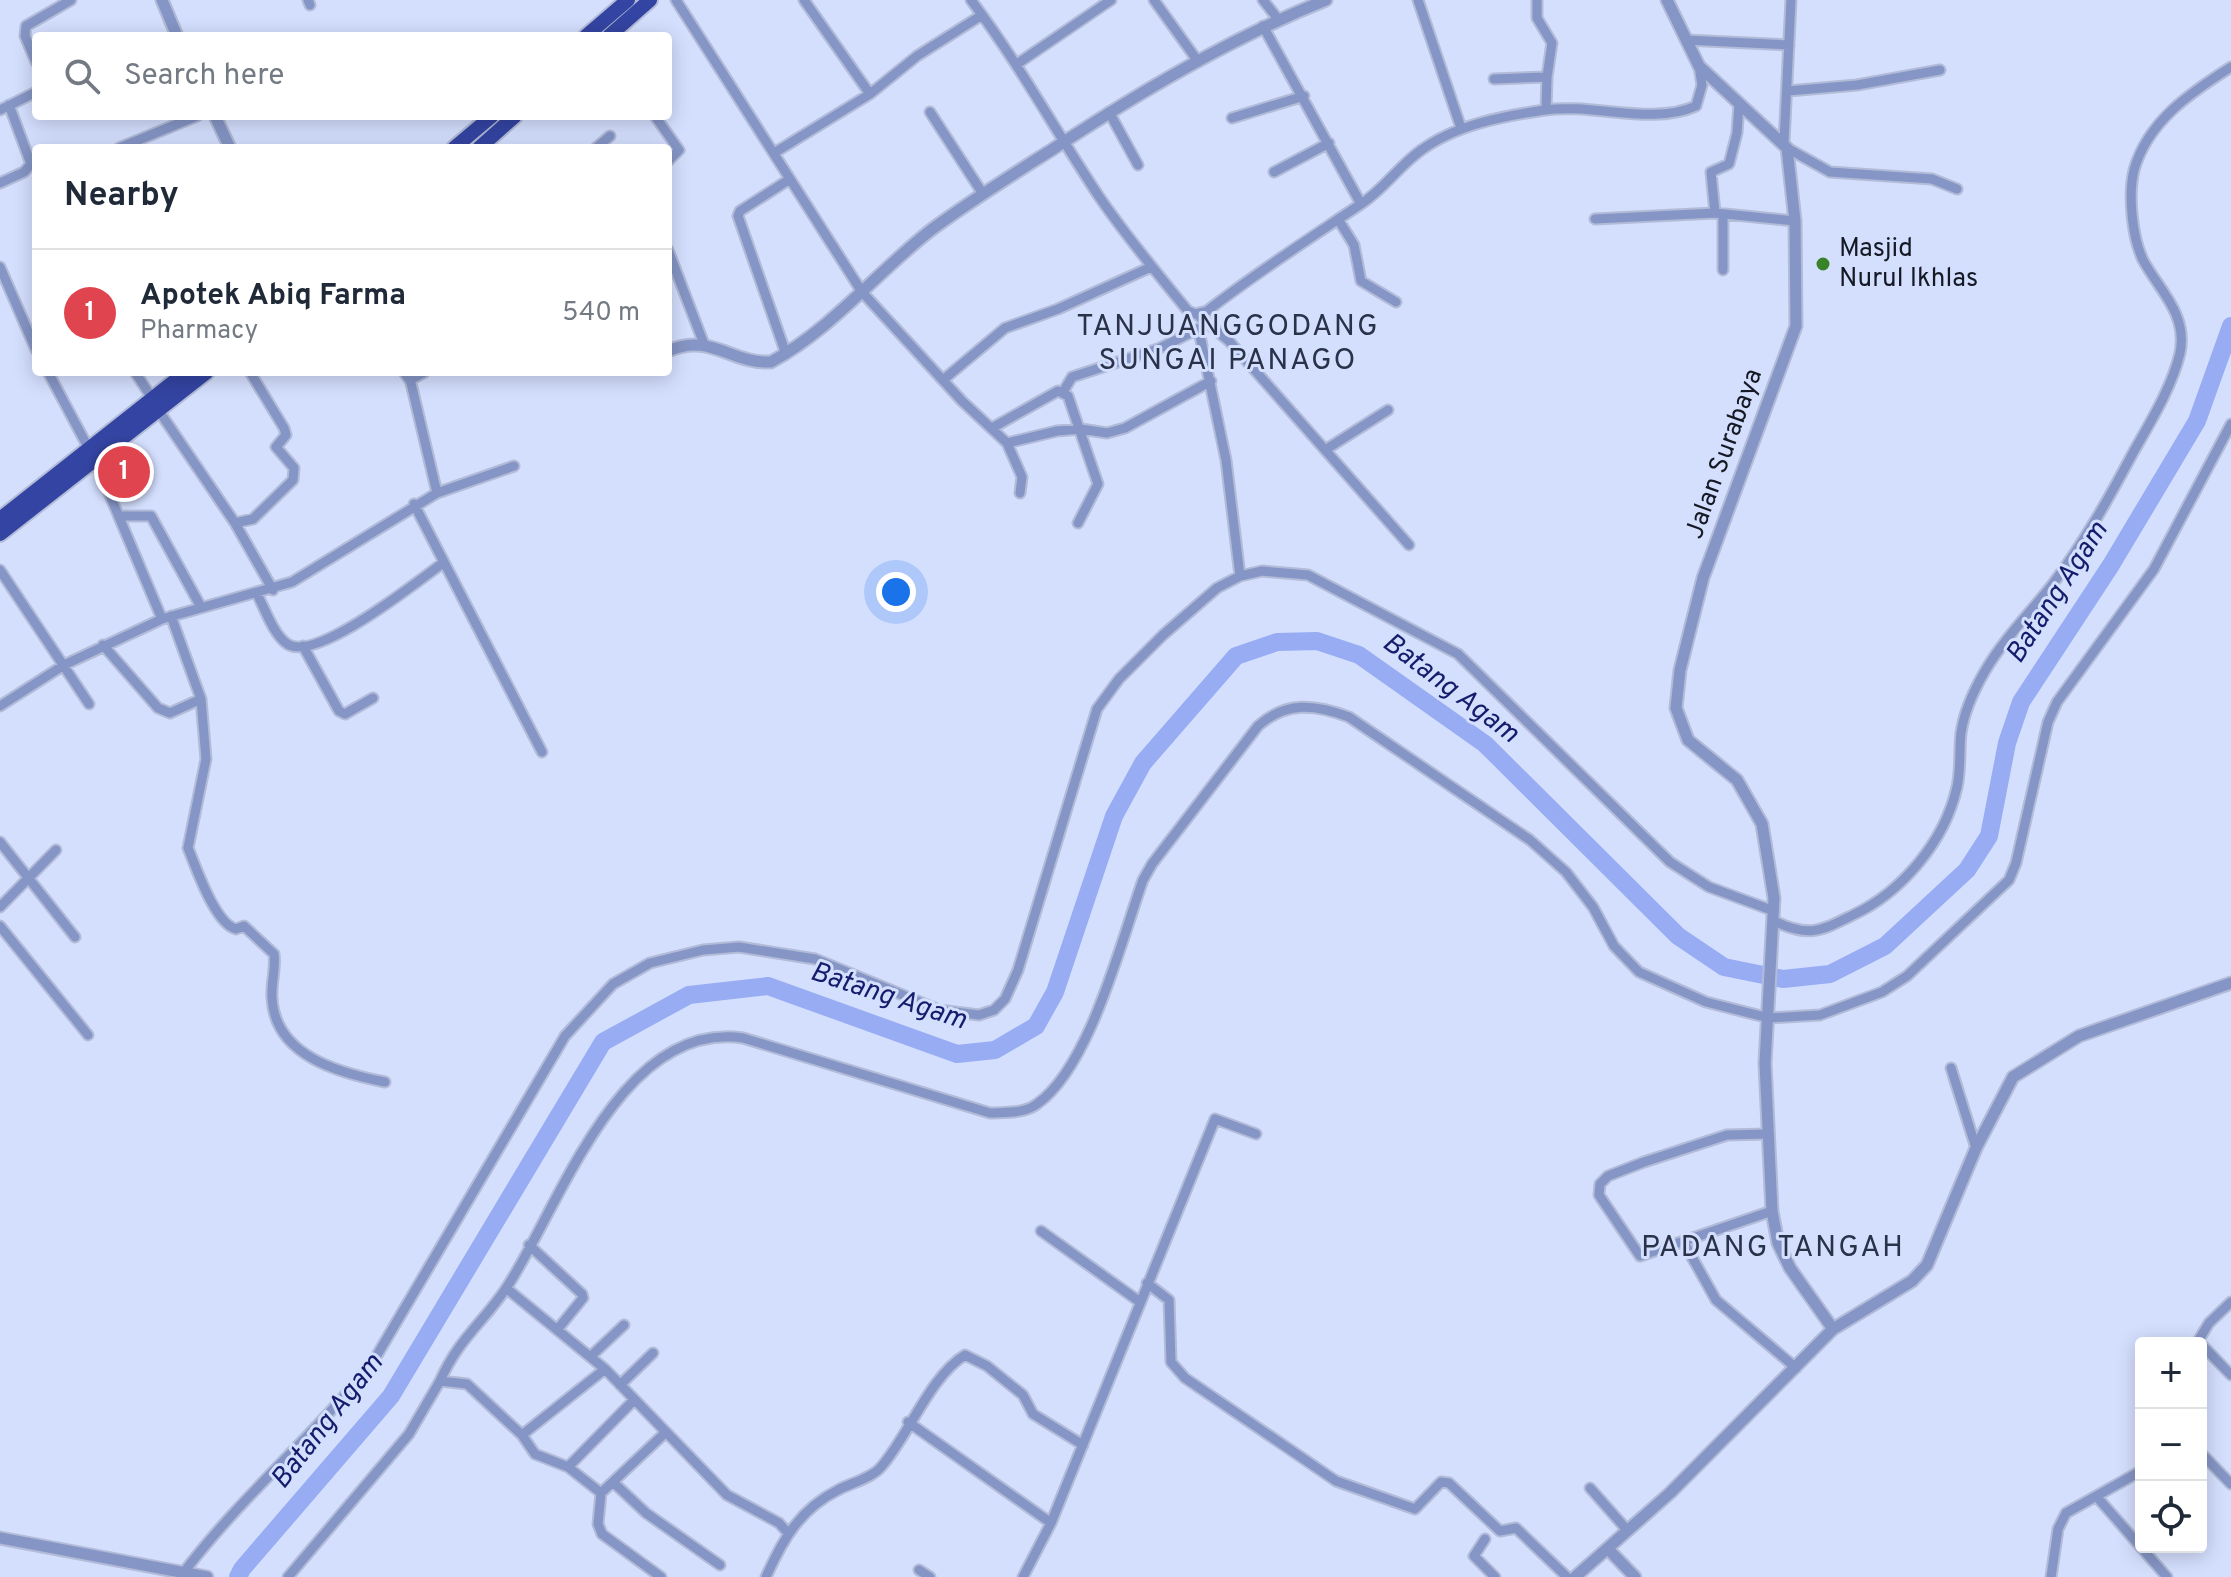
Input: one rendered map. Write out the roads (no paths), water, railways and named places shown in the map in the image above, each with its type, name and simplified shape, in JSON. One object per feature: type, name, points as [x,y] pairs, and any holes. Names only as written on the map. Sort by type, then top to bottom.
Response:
[{"type":"highway","points":[[591,32],[628,0]]},
{"type":"highway","points":[[614,32],[650,0]]},
{"type":"highway","points":[[459,144],[487,120]]},
{"type":"highway","points":[[486,144],[511,120]]},
{"type":"highway","points":[[155,405],[182,376]]},
{"type":"highway","points":[[0,534],[130,424],[201,376]]},
{"type":"highway","points":[[0,519],[92,454]]},
{"type":"street","points":[[32,53],[25,36],[26,26],[71,0]]},
{"type":"street","points":[[162,0],[175,32]]},
{"type":"street","points":[[676,0],[862,292],[943,380],[1007,443],[1022,477],[1020,493]]},
{"type":"street","points":[[804,0],[870,94]]},
{"type":"street","points":[[971,0],[1017,64],[1098,195],[1151,267],[1188,311],[1195,314],[1203,314],[1276,258],[1384,188],[1418,152],[1461,128],[1546,109],[1578,107],[1658,114],[1690,109],[1696,106],[1700,97],[1699,66]]},
{"type":"street","points":[[1017,64],[1111,0]]},
{"type":"street","points":[[1154,0],[1197,60]]},
{"type":"street","points":[[1263,0],[1278,19]]},
{"type":"street","points":[[672,349],[688,342],[704,344],[758,363],[771,362],[786,354],[929,232],[983,194],[1109,112],[1197,60],[1278,19],[1326,0]]},
{"type":"street","points":[[1418,0],[1461,128]]},
{"type":"street","points":[[1537,0],[1537,18],[1552,43],[1546,109]]},
{"type":"street","points":[[1667,0],[1699,66],[1786,145],[1830,172],[1932,179],[1957,189]]},
{"type":"street","points":[[1786,145],[1791,0]]},
{"type":"street","points":[[774,153],[870,94],[917,56],[982,15]]},
{"type":"street","points":[[1263,26],[1361,204]]},
{"type":"street","points":[[1686,40],[1789,45]]},
{"type":"street","points":[[0,1538],[195,1575],[208,1540],[342,1402],[373,1362],[565,1036],[613,984],[650,963],[703,950],[739,947],[815,959],[950,1012],[979,1015],[994,1010],[1005,999],[1018,970],[1097,709],[1119,679],[1163,635],[1217,588],[1240,576],[1287,570],[1308,575],[1331,584],[1395,623],[1446,645],[1670,862],[1774,922],[1797,932],[1817,932],[1866,909],[1897,888],[1912,872],[1946,819],[1958,785],[1964,717],[1979,683],[2010,635],[2071,560],[2157,410],[2181,343],[2173,304],[2141,254],[2131,187],[2142,151],[2157,126],[2178,103],[2231,67]]},
{"type":"street","points":[[1788,91],[1857,85],[1940,70]]},
{"type":"street","points":[[1494,79],[1547,77]]},
{"type":"street","points":[[0,183],[24,172],[31,164],[4,107],[32,94]]},
{"type":"street","points":[[1232,118],[1304,96]]},
{"type":"street","points":[[1723,270],[1719,213],[1711,172],[1729,164],[1737,133],[1739,104]]},
{"type":"street","points":[[930,112],[983,194]]},
{"type":"street","points":[[1109,112],[1138,165]]},
{"type":"street","points":[[129,144],[187,120]]},
{"type":"street","points":[[217,120],[228,144]]},
{"type":"street","points":[[658,120],[679,150],[672,157]]},
{"type":"street","points":[[601,144],[610,136]]},
{"type":"street","points":[[1274,172],[1329,143]]},
{"type":"street","name":"Jalan Surabaya","points":[[1786,145],[1795,221],[1796,326],[1703,578],[1680,670],[1676,708],[1688,740],[1737,780],[1752,801],[1762,824],[1774,922],[1765,1063],[1772,1211],[1778,1243],[1790,1268],[1833,1329]]},
{"type":"street","points":[[786,354],[738,216],[740,211],[790,179]]},
{"type":"street","points":[[1595,219],[1719,213],[1795,221]]},
{"type":"street","points":[[1338,219],[1354,245],[1361,281],[1396,302]]},
{"type":"street","points":[[672,261],[704,344]]},
{"type":"street","points":[[0,267],[4,294],[32,343]]},
{"type":"street","points":[[943,380],[1005,328],[1058,309],[1151,267]]},
{"type":"street","points":[[1203,314],[1199,331],[1228,469],[1240,576]]},
{"type":"street","points":[[1203,314],[1409,545]]},
{"type":"street","points":[[1063,392],[1072,377],[1199,331]]},
{"type":"street","points":[[50,376],[121,516],[201,699],[206,759],[188,848],[199,869],[202,885],[227,926],[236,929],[244,926],[274,954],[272,999],[283,1032],[325,1067],[385,1082]]},
{"type":"street","points":[[137,376],[235,523],[273,590]]},
{"type":"street","points":[[235,523],[253,519],[293,480],[294,468],[276,447],[286,435],[284,428],[252,376]]},
{"type":"street","points":[[407,376],[437,493]]},
{"type":"street","points":[[1007,443],[1081,429],[1107,433],[1125,428],[1211,381]]},
{"type":"street","points":[[992,428],[1058,391],[1063,392]]},
{"type":"street","points":[[1063,392],[1081,429],[1098,484],[1078,523]]},
{"type":"street","points":[[1325,450],[1388,410]]},
{"type":"street","points":[[288,1577],[409,1434],[454,1350],[506,1288],[559,1187],[623,1094],[656,1061],[688,1043],[721,1035],[743,1038],[990,1113],[1014,1112],[1035,1106],[1066,1072],[1086,1041],[1143,880],[1152,864],[1258,726],[1272,713],[1299,706],[1326,708],[1349,717],[1530,840],[1566,872],[1593,907],[1614,946],[1639,972],[1706,1002],[1769,1018],[1820,1015],[1882,992],[1907,976],[2009,880],[2016,863],[2048,722],[2057,702],[2154,569],[2231,424]]},
{"type":"street","points":[[0,706],[64,665],[103,645],[166,617],[273,590],[292,582],[414,504],[514,466]]},
{"type":"street","points":[[414,504],[542,752]]},
{"type":"street","points":[[121,516],[151,516],[201,607]]},
{"type":"street","points":[[257,594],[283,640],[293,647],[303,646],[347,631],[443,563]]},
{"type":"street","points":[[0,570],[89,704]]},
{"type":"street","points":[[103,645],[165,713],[201,699]]},
{"type":"street","points":[[303,646],[339,711],[345,714],[373,698]]},
{"type":"street","points":[[0,842],[75,937]]},
{"type":"street","points":[[0,907],[56,850]]},
{"type":"street","points":[[0,926],[88,1035]]},
{"type":"street","points":[[1575,1577],[1628,1531],[1833,1329],[1912,1281],[1927,1265],[1976,1148],[2013,1077],[2079,1036],[2231,983]]},
{"type":"street","points":[[1951,1068],[1976,1148]]},
{"type":"street","points":[[1023,1577],[1051,1523],[1215,1119],[1256,1134]]},
{"type":"street","points":[[1766,1134],[1727,1135],[1603,1180],[1599,1195],[1637,1253],[1644,1255],[1772,1211]]},
{"type":"street","points":[[1041,1231],[1140,1302]]},
{"type":"street","points":[[1683,1241],[1716,1300],[1796,1368]]},
{"type":"street","points":[[529,1245],[582,1294],[583,1298],[557,1330]]},
{"type":"street","points":[[1147,1283],[1166,1294],[1169,1300],[1171,1362],[1185,1378],[1344,1485],[1415,1509],[1441,1482],[1449,1483],[1500,1531],[1516,1528],[1567,1577]]},
{"type":"street","points":[[506,1288],[605,1369],[727,1495],[779,1523],[788,1533]]},
{"type":"street","points":[[2204,1337],[2231,1302]]},
{"type":"street","points":[[590,1357],[624,1325]]},
{"type":"street","points":[[2207,1351],[2231,1375]]},
{"type":"street","points":[[620,1385],[653,1353]]},
{"type":"street","points":[[766,1577],[788,1533],[817,1500],[879,1470],[908,1422],[960,1358],[968,1355],[1023,1395],[1033,1414],[1083,1445]]},
{"type":"street","points":[[522,1435],[605,1369]]},
{"type":"street","points":[[440,1381],[467,1384],[522,1435],[535,1454],[568,1467],[601,1493]]},
{"type":"street","points":[[568,1467],[634,1400]]},
{"type":"street","points":[[908,1422],[1051,1523]]},
{"type":"street","points":[[661,1577],[602,1534],[598,1524],[601,1493],[665,1433]]},
{"type":"street","points":[[2207,1459],[2231,1484]]},
{"type":"street","points":[[2051,1577],[2058,1529],[2066,1513],[2135,1475]]},
{"type":"street","points":[[613,1482],[646,1513],[720,1565]]},
{"type":"street","points":[[1590,1488],[1628,1531]]},
{"type":"street","points":[[2097,1497],[2167,1577]]},
{"type":"street","points":[[1485,1539],[1474,1556],[1475,1561],[1495,1577]]},
{"type":"street","points":[[1608,1549],[1635,1577]]},
{"type":"street","points":[[919,1570],[930,1577]]},
{"type":"waterway","name":"Batang Agam","points":[[238,1577],[391,1396],[603,1042],[689,995],[768,986],[957,1054],[995,1050],[1036,1026],[1055,992],[1114,816],[1143,763],[1236,656],[1277,642],[1317,641],[1359,655],[1485,744],[1678,936],[1724,967],[1783,979],[1830,974],[1885,946],[1967,870],[1989,836],[2007,743],[2021,702],[2111,565],[2197,421],[2231,326]]},
{"type":"place","name":"Masjid Nurul Ikhlas","points":[[1823,264]]},
{"type":"place","name":"Apotek Abiq Farma","points":[[124,472]]},
{"type":"district","name":"TANJUANGGODANG SUNGAI PANAGO","points":[[1228,344]]},
{"type":"district","name":"PADANG TANGAH","points":[[1773,1248]]}]
